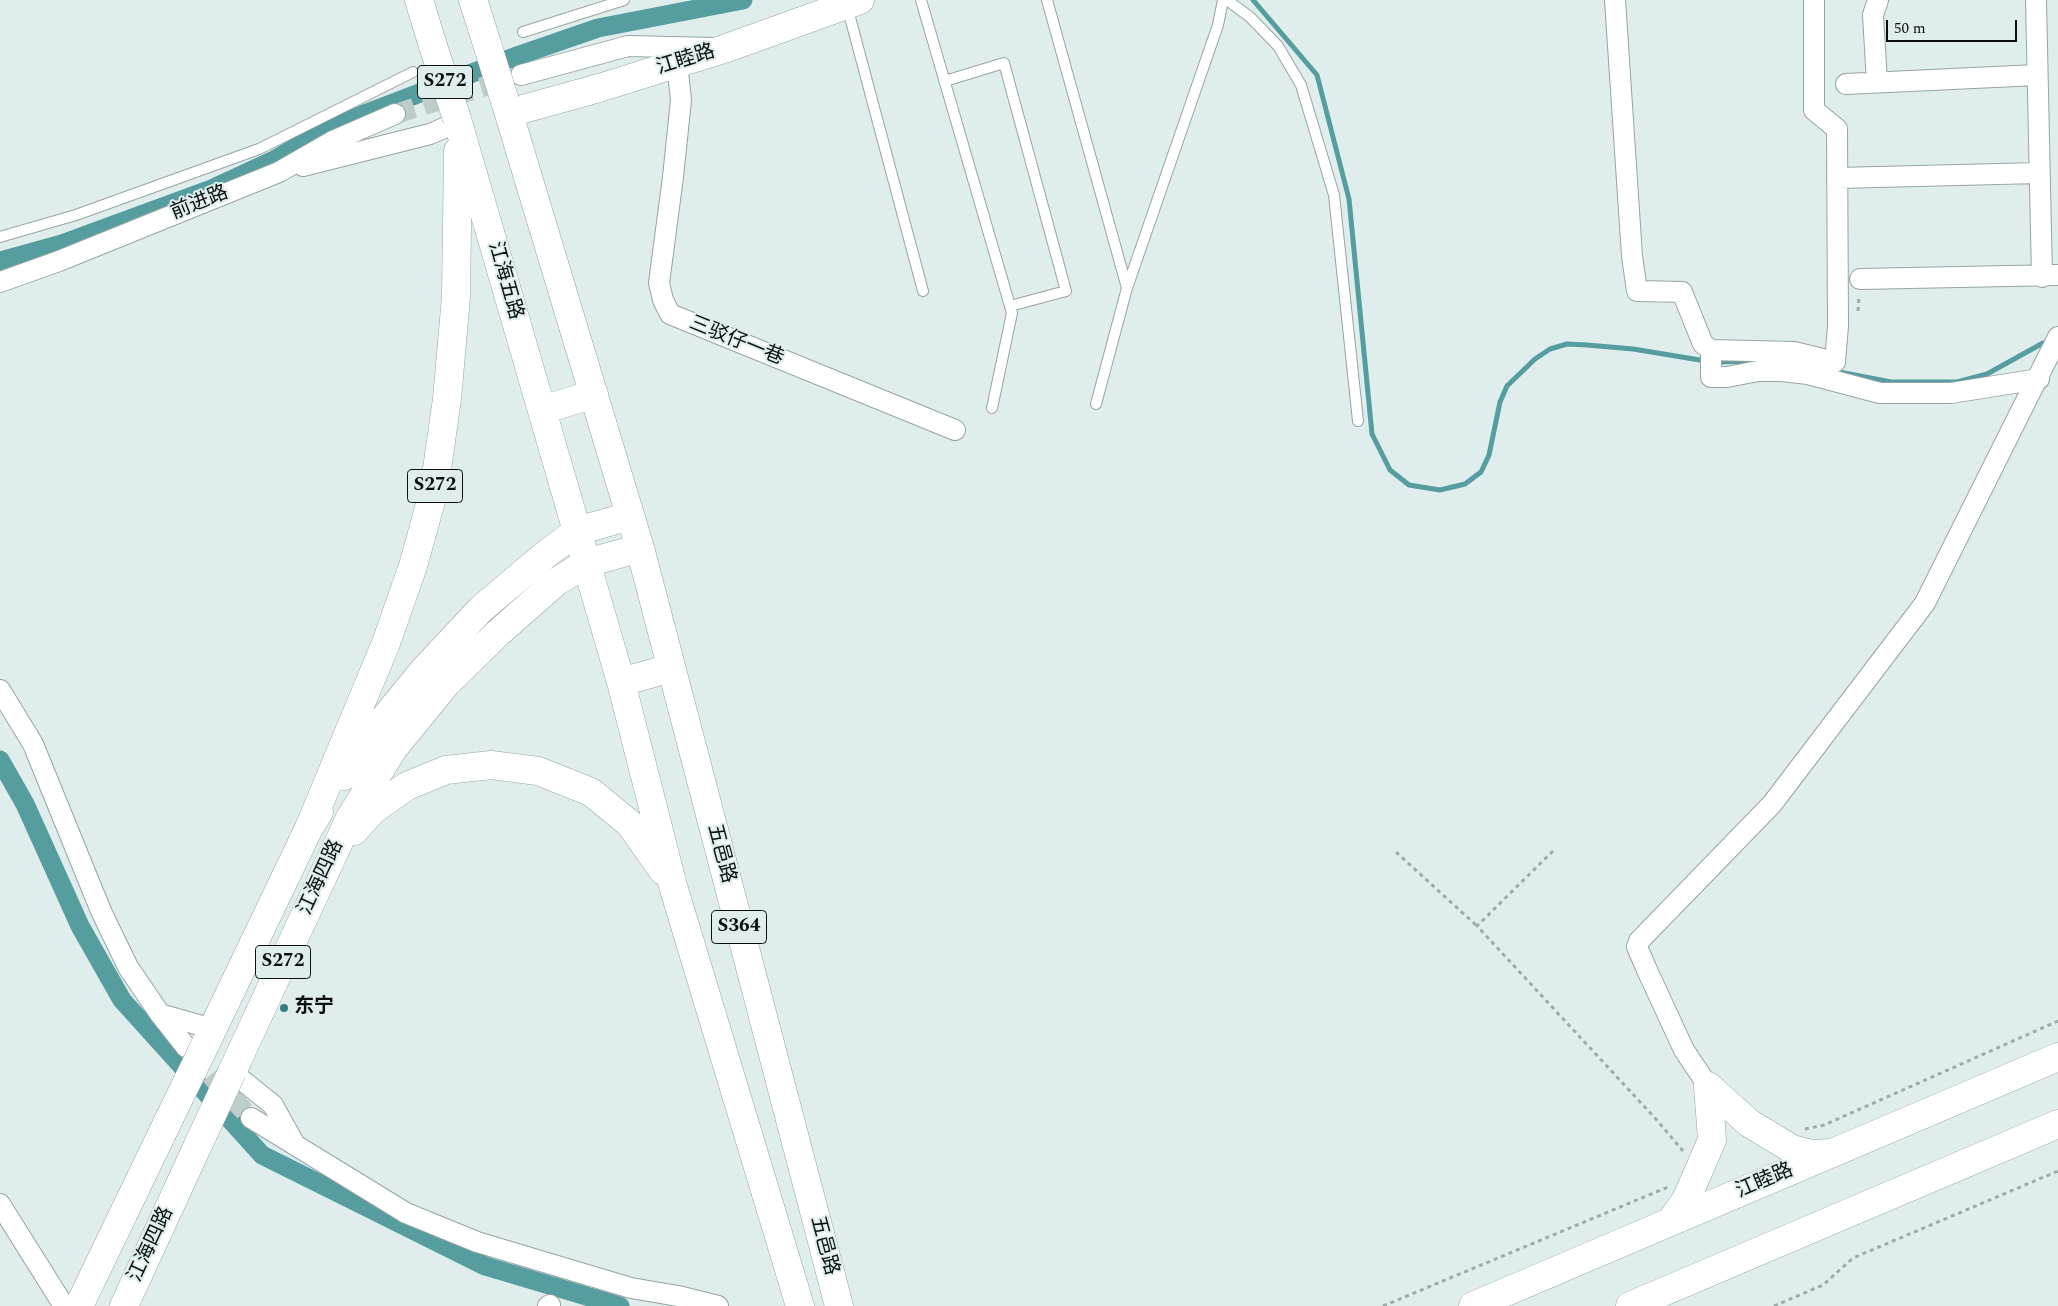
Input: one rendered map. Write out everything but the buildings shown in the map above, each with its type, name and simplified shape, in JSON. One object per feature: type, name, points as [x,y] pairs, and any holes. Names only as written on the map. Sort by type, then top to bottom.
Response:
[{"type":"main road","name":"江海五路","points":[[418,0],[457,120],[587,563]]},
{"type":"main road","name":"S272","points":[[473,0],[640,548]]},
{"type":"main road","name":"江睦路","points":[[507,107],[599,88],[724,49],[815,11],[853,2]]},
{"type":"main road","name":"S272","points":[[309,828],[386,643],[412,566],[434,490],[447,399],[456,297],[457,120]]},
{"type":"main road","points":[[542,410],[594,394]]},
{"type":"main road","name":"S272","points":[[577,531],[630,516]]},
{"type":"main road","name":"江海四路","points":[[79,1306],[170,1117],[201,1040],[309,828],[371,736],[423,671],[482,609],[545,555],[577,531]]},
{"type":"main road","name":"江海四路","points":[[124,1306],[350,818],[393,748],[446,684],[498,633],[556,582],[587,563],[640,548]]},
{"type":"main road","name":"五邑路","points":[[640,548],[838,1306]]},
{"type":"main road","name":"五邑路","points":[[587,563],[621,682],[673,886],[800,1306]]},
{"type":"main road","points":[[482,609],[498,633]]},
{"type":"main road","points":[[621,682],[671,668]]},
{"type":"main road","points":[[334,852],[373,810],[407,786],[446,770],[491,764],[538,771],[590,792],[630,824],[673,886]]},
{"type":"main road","name":"江睦路","points":[[1473,1306],[2058,1057]]},
{"type":"main road","points":[[1708,1086],[1749,1123],[1792,1149],[1812,1154],[1832,1153]]},
{"type":"main road","points":[[1670,1222],[1686,1200],[1712,1140],[1708,1086]]},
{"type":"main road","points":[[1630,1306],[2058,1124]]},
{"type":"street","points":[[1615,0],[1632,256],[1637,291],[1682,292],[1703,344],[1711,351],[1794,352],[1835,362],[1838,326],[1837,129],[1814,110],[1814,0]]},
{"type":"street","points":[[1877,82],[1873,15],[1878,0]]},
{"type":"street","points":[[1860,280],[2050,276],[2039,173],[2036,0]]},
{"type":"street","points":[[521,75],[628,46],[724,49]]},
{"type":"street","name":"三驳仔一巷","points":[[677,63],[681,100],[659,283],[663,300],[670,314],[955,430]]},
{"type":"street","points":[[1846,84],[2037,76]]},
{"type":"street","name":"前进路","points":[[0,282],[59,261],[279,172],[334,141],[395,114]]},
{"type":"street","points":[[279,172],[430,134],[457,120]]},
{"type":"street","points":[[1837,178],[2039,173]]},
{"type":"street","points":[[1708,1086],[1684,1050],[1646,970],[1637,947],[1639,941],[1772,804],[1925,603],[2058,338]]},
{"type":"street","points":[[1711,351],[1711,376],[1727,378],[1758,371],[1782,371],[1808,374],[1880,393],[1951,393],[2039,379]]},
{"type":"street","points":[[0,690],[33,744],[101,911],[124,959],[160,1014],[201,1040]]},
{"type":"street","points":[[160,1014],[201,1040]]},
{"type":"street","points":[[232,1072],[273,1105],[296,1146]]},
{"type":"street","points":[[251,1118],[406,1213],[477,1242],[630,1288],[678,1296],[718,1306]]},
{"type":"street","points":[[0,1204],[64,1306]]},
{"type":"lane","points":[[523,32],[624,0]]},
{"type":"lane","points":[[921,0],[1012,314],[992,408]]},
{"type":"lane","points":[[1047,0],[1127,288]]},
{"type":"lane","points":[[1096,404],[1127,288],[1225,0],[1250,17],[1278,46],[1301,85],[1334,196],[1358,421]]},
{"type":"lane","points":[[853,2],[923,291]]},
{"type":"lane","points":[[944,81],[1004,63],[1066,291],[1010,306]]},
{"type":"lane","points":[[0,236],[76,215],[260,149],[413,72]]},
{"type":"path","points":[[1477,926],[1553,850]]},
{"type":"path","points":[[1396,852],[1477,926],[1655,1118],[1699,1171]]},
{"type":"path","points":[[1801,1129],[1824,1125],[2058,1021]]},
{"type":"path","points":[[1774,1306],[1823,1285],[1853,1258],[2058,1171]]},
{"type":"path","points":[[1383,1306],[1671,1186]]},
{"type":"waterway","points":[[0,261],[62,244],[209,190],[276,159],[328,128],[517,56],[598,28],[743,0]]},
{"type":"waterway","points":[[1253,0],[1317,75],[1349,199],[1372,434],[1390,470],[1409,485],[1440,490],[1465,484],[1481,472],[1489,455],[1500,402],[1507,386],[1535,359],[1550,349],[1567,344],[1587,345],[1633,349],[1706,361]]},
{"type":"waterway","points":[[1834,371],[1891,382],[1957,382],[1987,374],[2043,343]]},
{"type":"waterway","points":[[1714,362],[1763,361]]},
{"type":"waterway","points":[[0,760],[25,804],[80,926],[122,1000],[262,1155],[485,1266],[620,1306]]},
{"type":"tunnel","points":[[395,114],[512,78]]},
{"type":"tunnel","points":[[191,1052],[251,1118]]},
{"type":"place","name":"东宁","points":[[284,1008]]}]
